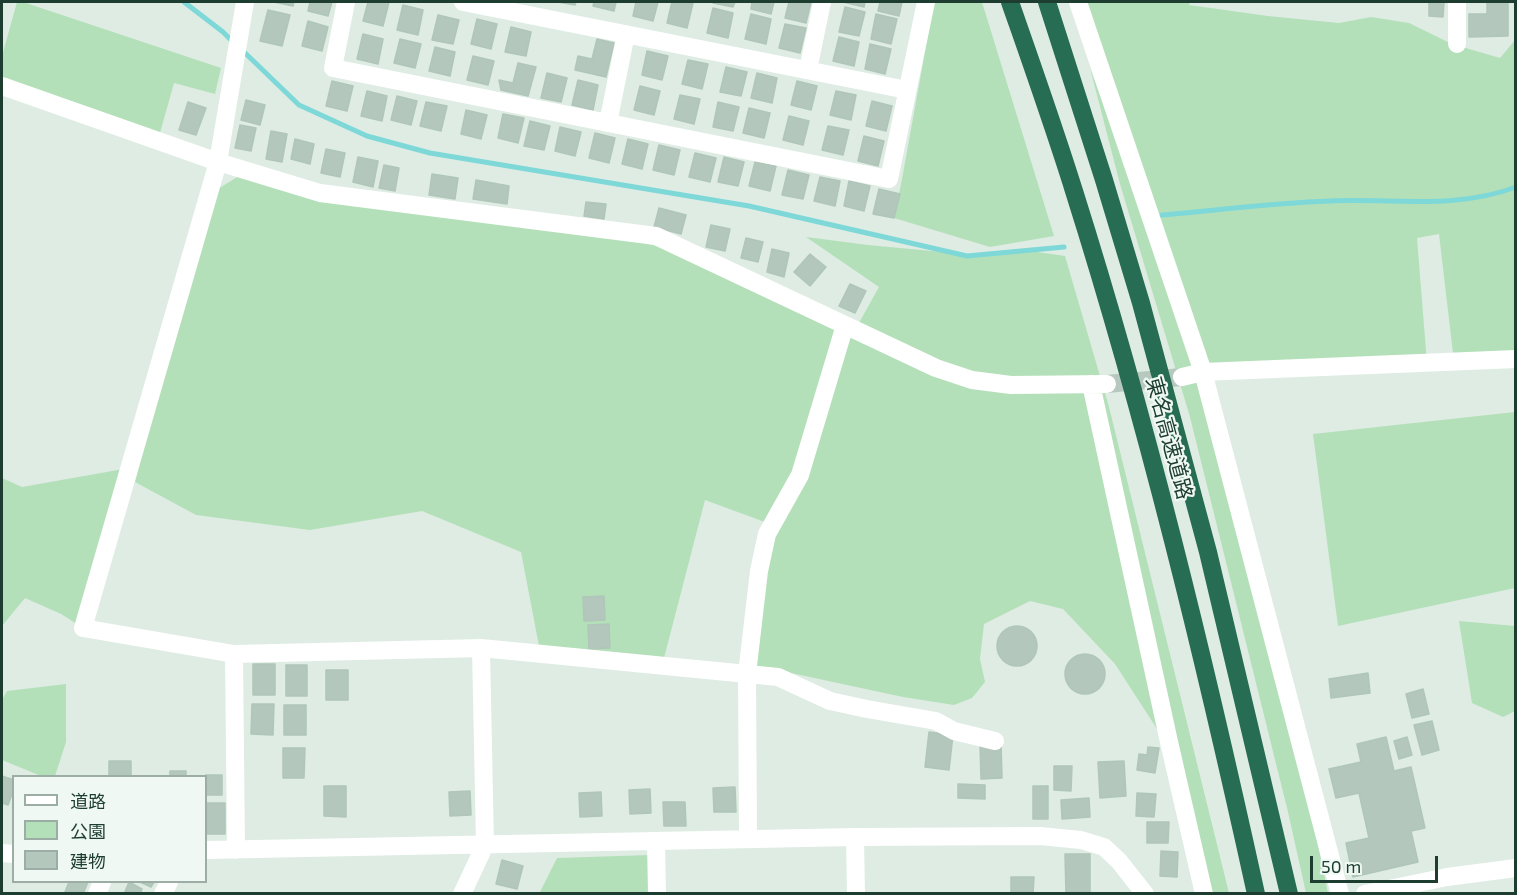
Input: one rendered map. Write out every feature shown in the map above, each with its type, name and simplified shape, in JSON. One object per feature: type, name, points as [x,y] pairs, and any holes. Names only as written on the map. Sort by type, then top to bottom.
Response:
[{"type":"highway","name":"東名高速道路","points":[[1010,2],[1074,190],[1111,311],[1179,560],[1256,894]]},
{"type":"highway","name":"東名高速道路","points":[[1047,2],[1141,303],[1202,529],[1289,894]]},
{"type":"street","points":[[245,2],[218,162],[83,628],[234,654],[482,648],[778,677],[830,701],[936,721],[954,731],[995,741]]},
{"type":"street","points":[[346,2],[333,68],[889,179],[926,2]]},
{"type":"street","points":[[463,2],[538,9],[626,34],[907,90]]},
{"type":"street","points":[[808,70],[822,2]]},
{"type":"street","points":[[1078,2],[1203,372],[1340,894]]},
{"type":"street","points":[[1457,2],[1457,44]]},
{"type":"street","points":[[608,123],[626,34]]},
{"type":"street","points":[[2,86],[218,162],[320,193],[656,236],[936,368],[972,380],[1011,385],[1099,384],[1168,742],[1204,894]]},
{"type":"street","points":[[748,839],[747,674],[759,571],[767,534],[800,475],[845,326]]},
{"type":"street","points":[[1182,377],[1203,372],[1515,359]]},
{"type":"street","points":[[462,894],[484,845],[482,648]]},
{"type":"street","points":[[234,654],[236,850]]},
{"type":"street","points":[[207,850],[1021,835],[1082,840],[1104,847],[1119,861],[1145,894]]},
{"type":"street","points":[[855,837],[856,894]]},
{"type":"street","points":[[656,841],[657,894]]},
{"type":"street","points":[[1365,894],[1447,877],[1515,868]]},
{"type":"green space","points":[[17,2],[23,2],[221,68],[215,94],[174,83],[160,133],[2,78],[2,56]]},
{"type":"green space","points":[[934,2],[982,2],[1054,236],[990,247],[894,218]]},
{"type":"green space","points":[[1079,2],[1190,2],[1189,5],[1339,23],[1371,17],[1409,23],[1452,44],[1500,58],[1515,40],[1515,359],[1454,362],[1439,234],[1417,238],[1427,363],[1203,372],[1284,681],[1328,893],[1306,893],[1190,417],[1120,184],[1090,68],[1188,330]]},
{"type":"green space","points":[[247,171],[369,199],[559,224],[693,254],[855,330],[879,287],[806,237],[975,255],[1023,250],[1065,256],[1109,407],[1229,893],[1207,893],[1159,732],[1115,664],[1063,609],[1030,601],[984,624],[980,659],[985,682],[972,698],[954,705],[903,697],[749,664],[773,525],[705,500],[664,658],[539,646],[521,552],[422,511],[310,530],[196,515],[135,482],[208,195]]},
{"type":"green space","points":[[1515,412],[1515,588],[1338,626],[1313,434]]},
{"type":"green space","points":[[129,468],[83,628],[61,614],[25,598],[2,626],[2,478],[22,487]]},
{"type":"green space","points":[[1459,621],[1515,626],[1515,711],[1503,717],[1472,703]]},
{"type":"green space","points":[[66,684],[66,742],[55,775],[39,775],[2,760],[2,700],[7,691]]},
{"type":"green space","points":[[650,855],[651,893],[539,894],[557,858]]},
{"type":"building","points":[[274,2],[294,2],[293,6]]},
{"type":"building","points":[[310,2],[332,2],[328,16],[308,11]]},
{"type":"building","points":[[368,2],[389,2],[383,26],[363,21]]},
{"type":"building","points":[[558,2],[576,2],[575,5]]},
{"type":"building","points":[[594,2],[616,2],[614,11],[593,6]]},
{"type":"building","points":[[636,2],[658,2],[653,21],[633,16]]},
{"type":"building","points":[[672,2],[693,3],[687,28],[667,23]]},
{"type":"building","points":[[713,2],[735,2],[733,7]]},
{"type":"building","points":[[752,2],[774,2],[771,14],[751,9]]},
{"type":"building","points":[[789,2],[811,2],[806,23],[785,18]]},
{"type":"building","points":[[843,2],[865,2],[864,7]]},
{"type":"building","points":[[880,2],[902,2],[899,16],[878,11]]},
{"type":"building","points":[[1429,2],[1444,2],[1443,17],[1429,16]]},
{"type":"building","points":[[1487,2],[1508,2],[1508,36],[1469,37],[1469,14],[1487,14]]},
{"type":"building","points":[[403,5],[423,10],[418,35],[397,30]]},
{"type":"building","points":[[845,7],[865,12],[859,36],[839,32]]},
{"type":"building","points":[[713,8],[733,13],[728,38],[707,33]]},
{"type":"building","points":[[268,10],[290,15],[282,46],[260,41]]},
{"type":"building","points":[[751,14],[771,19],[766,44],[745,39]]},
{"type":"building","points":[[876,14],[897,19],[891,44],[871,39]]},
{"type":"building","points":[[438,15],[459,20],[453,44],[432,40]]},
{"type":"building","points":[[477,19],[497,24],[491,49],[471,44]]},
{"type":"building","points":[[308,21],[328,27],[322,51],[302,46]]},
{"type":"building","points":[[785,24],[806,28],[800,53],[779,48]]},
{"type":"building","points":[[511,27],[531,32],[526,56],[505,52]]},
{"type":"building","points":[[363,34],[383,39],[378,64],[357,59]]},
{"type":"building","points":[[839,37],[859,42],[854,66],[833,61]]},
{"type":"building","points":[[400,39],[421,44],[415,68],[394,63]]},
{"type":"building","points":[[597,39],[614,43],[606,77],[575,70],[578,56],[592,59]]},
{"type":"building","points":[[870,44],[891,49],[885,74],[865,69]]},
{"type":"building","points":[[435,47],[455,52],[450,76],[429,71]]},
{"type":"building","points":[[647,51],[668,56],[662,80],[642,75]]},
{"type":"building","points":[[473,56],[494,61],[488,85],[467,80]]},
{"type":"building","points":[[688,60],[708,64],[702,89],[682,84]]},
{"type":"building","points":[[518,63],[536,67],[528,96],[501,90],[499,80],[513,83]]},
{"type":"building","points":[[726,67],[747,72],[741,96],[720,92]]},
{"type":"building","points":[[547,73],[567,78],[561,102],[541,98]]},
{"type":"building","points":[[757,73],[777,78],[772,103],[751,98]]},
{"type":"building","points":[[578,80],[598,85],[593,110],[572,105]]},
{"type":"building","points":[[332,81],[353,86],[347,111],[326,106]]},
{"type":"building","points":[[797,81],[817,86],[811,110],[791,105]]},
{"type":"building","points":[[640,86],[660,91],[654,115],[634,110]]},
{"type":"building","points":[[367,91],[387,96],[382,121],[361,116]]},
{"type":"building","points":[[836,91],[856,95],[851,120],[830,115]]},
{"type":"building","points":[[680,95],[700,99],[694,124],[674,119]]},
{"type":"building","points":[[397,96],[417,101],[411,125],[391,120]]},
{"type":"building","points":[[246,100],[265,105],[260,125],[241,120]]},
{"type":"building","points":[[872,101],[892,106],[886,131],[866,126]]},
{"type":"building","points":[[188,102],[206,108],[196,135],[179,130]]},
{"type":"building","points":[[426,102],[447,106],[441,131],[420,126]]},
{"type":"building","points":[[718,102],[739,107],[733,131],[713,127]]},
{"type":"building","points":[[749,108],[770,113],[764,138],[743,133]]},
{"type":"building","points":[[466,110],[487,115],[481,139],[461,134]]},
{"type":"building","points":[[503,114],[524,118],[518,143],[498,138]]},
{"type":"building","points":[[789,116],[809,121],[803,145],[783,140]]},
{"type":"building","points":[[530,121],[550,126],[544,150],[524,146]]},
{"type":"building","points":[[240,125],[256,128],[251,151],[235,148]]},
{"type":"building","points":[[828,126],[849,130],[843,155],[822,150]]},
{"type":"building","points":[[560,127],[581,132],[575,156],[555,151]]},
{"type":"building","points":[[271,131],[287,134],[282,162],[266,159]]},
{"type":"building","points":[[595,133],[615,138],[609,163],[589,158]]},
{"type":"building","points":[[864,136],[884,141],[878,166],[858,161]]},
{"type":"building","points":[[295,139],[314,144],[310,164],[291,159]]},
{"type":"building","points":[[628,139],[648,144],[642,169],[622,164]]},
{"type":"building","points":[[659,145],[680,150],[674,175],[653,170]]},
{"type":"building","points":[[326,149],[345,153],[340,177],[321,173]]},
{"type":"building","points":[[695,153],[716,158],[710,182],[689,177]]},
{"type":"building","points":[[358,157],[378,161],[373,187],[353,182]]},
{"type":"building","points":[[724,157],[744,162],[738,186],[718,182]]},
{"type":"building","points":[[755,162],[776,166],[770,191],[749,186]]},
{"type":"building","points":[[384,165],[399,168],[395,191],[379,188]]},
{"type":"building","points":[[788,170],[809,175],[803,199],[782,195]]},
{"type":"building","points":[[432,174],[458,178],[455,199],[429,195]]},
{"type":"building","points":[[820,177],[840,181],[835,206],[814,201]]},
{"type":"building","points":[[476,180],[509,186],[507,204],[473,199]]},
{"type":"building","points":[[849,181],[870,186],[864,211],[844,206]]},
{"type":"building","points":[[879,189],[900,194],[894,218],[873,214]]},
{"type":"building","points":[[586,202],[606,204],[604,219],[584,216]]},
{"type":"building","points":[[659,208],[686,215],[681,234],[654,227]]},
{"type":"building","points":[[711,225],[730,229],[725,251],[706,247]]},
{"type":"building","points":[[746,238],[763,242],[758,262],[741,258]]},
{"type":"building","points":[[772,249],[789,253],[784,277],[767,272]]},
{"type":"building","points":[[810,254],[826,267],[810,286],[794,272]]},
{"type":"building","points":[[850,284],[866,291],[855,313],[839,306]]},
{"type":"building","points":[[604,596],[605,620],[584,621],[583,597]]},
{"type":"building","points":[[609,624],[610,648],[589,649],[588,625]]},
{"type":"building","points":[[1017,626],[1025,627],[1031,632],[1036,638],[1036,654],[1031,660],[1025,665],[1017,666],[1009,665],[1003,660],[998,654],[997,646],[998,638],[1003,632],[1009,627]]},
{"type":"building","points":[[1085,654],[1099,660],[1105,674],[1099,688],[1085,694],[1071,688],[1065,674],[1071,660]]},
{"type":"building","points":[[253,664],[275,664],[275,695],[253,695]]},
{"type":"building","points":[[286,665],[307,665],[307,696],[286,696]]},
{"type":"building","points":[[326,670],[348,670],[348,700],[326,700]]},
{"type":"building","points":[[1368,673],[1370,693],[1331,698],[1329,679]]},
{"type":"building","points":[[1423,689],[1429,714],[1412,718],[1406,694]]},
{"type":"building","points":[[252,704],[274,704],[273,735],[251,734]]},
{"type":"building","points":[[284,705],[306,705],[306,735],[284,735]]},
{"type":"building","points":[[1432,721],[1439,750],[1422,755],[1414,725]]},
{"type":"building","points":[[929,732],[953,735],[949,770],[925,767]]},
{"type":"building","points":[[1386,737],[1394,771],[1411,767],[1425,828],[1411,831],[1418,862],[1353,877],[1346,843],[1369,838],[1359,793],[1336,798],[1329,769],[1361,762],[1357,744]]},
{"type":"building","points":[[1407,737],[1412,755],[1399,759],[1394,741]]},
{"type":"building","points":[[980,743],[1001,743],[1002,778],[981,779]]},
{"type":"building","points":[[1148,747],[1159,748],[1155,773],[1137,770],[1139,754],[1147,755]]},
{"type":"building","points":[[283,748],[305,748],[304,778],[283,778]]},
{"type":"building","points":[[109,761],[131,761],[131,775],[109,775]]},
{"type":"building","points":[[1124,761],[1126,796],[1100,798],[1098,762]]},
{"type":"building","points":[[1054,766],[1072,766],[1071,791],[1054,790]]},
{"type":"building","points":[[170,771],[186,771],[186,775],[170,775]]},
{"type":"building","points":[[207,775],[222,775],[222,795],[207,795]]},
{"type":"building","points":[[2,776],[12,779],[12,794],[8,805],[2,803]]},
{"type":"building","points":[[958,784],[985,785],[985,799],[958,798]]},
{"type":"building","points":[[324,786],[346,786],[346,817],[324,816]]},
{"type":"building","points":[[1033,786],[1048,786],[1048,819],[1033,819]]},
{"type":"building","points":[[735,787],[736,812],[714,812],[713,788]]},
{"type":"building","points":[[650,789],[651,813],[630,814],[629,790]]},
{"type":"building","points":[[470,791],[471,815],[450,816],[449,792]]},
{"type":"building","points":[[601,792],[602,816],[580,817],[579,793]]},
{"type":"building","points":[[1137,793],[1156,794],[1154,817],[1136,816]]},
{"type":"building","points":[[1089,798],[1090,817],[1062,819],[1061,800]]},
{"type":"building","points":[[663,802],[685,802],[686,826],[664,826]]},
{"type":"building","points":[[207,803],[225,803],[225,834],[207,834]]},
{"type":"building","points":[[1147,822],[1169,822],[1168,843],[1147,843]]},
{"type":"building","points":[[1161,851],[1178,852],[1177,877],[1160,876]]},
{"type":"building","points":[[1065,854],[1090,854],[1090,894],[1066,894]]},
{"type":"building","points":[[502,860],[523,866],[517,889],[496,884]]},
{"type":"building","points":[[1011,877],[1034,877],[1033,894],[1011,893]]},
{"type":"building","points":[[69,883],[88,883],[83,894],[65,892]]},
{"type":"building","points":[[129,883],[142,889],[140,894],[124,894]]},
{"type":"waterway","points":[[184,2],[234,43]]},
{"type":"waterway","points":[[241,49],[299,105],[367,136],[430,153],[749,206],[967,256],[1064,247]]},
{"type":"waterway","points":[[1162,215],[1309,202],[1447,201],[1493,194],[1516,187]]},
{"type":"tunnel","points":[[1107,384],[1182,377]]}]
